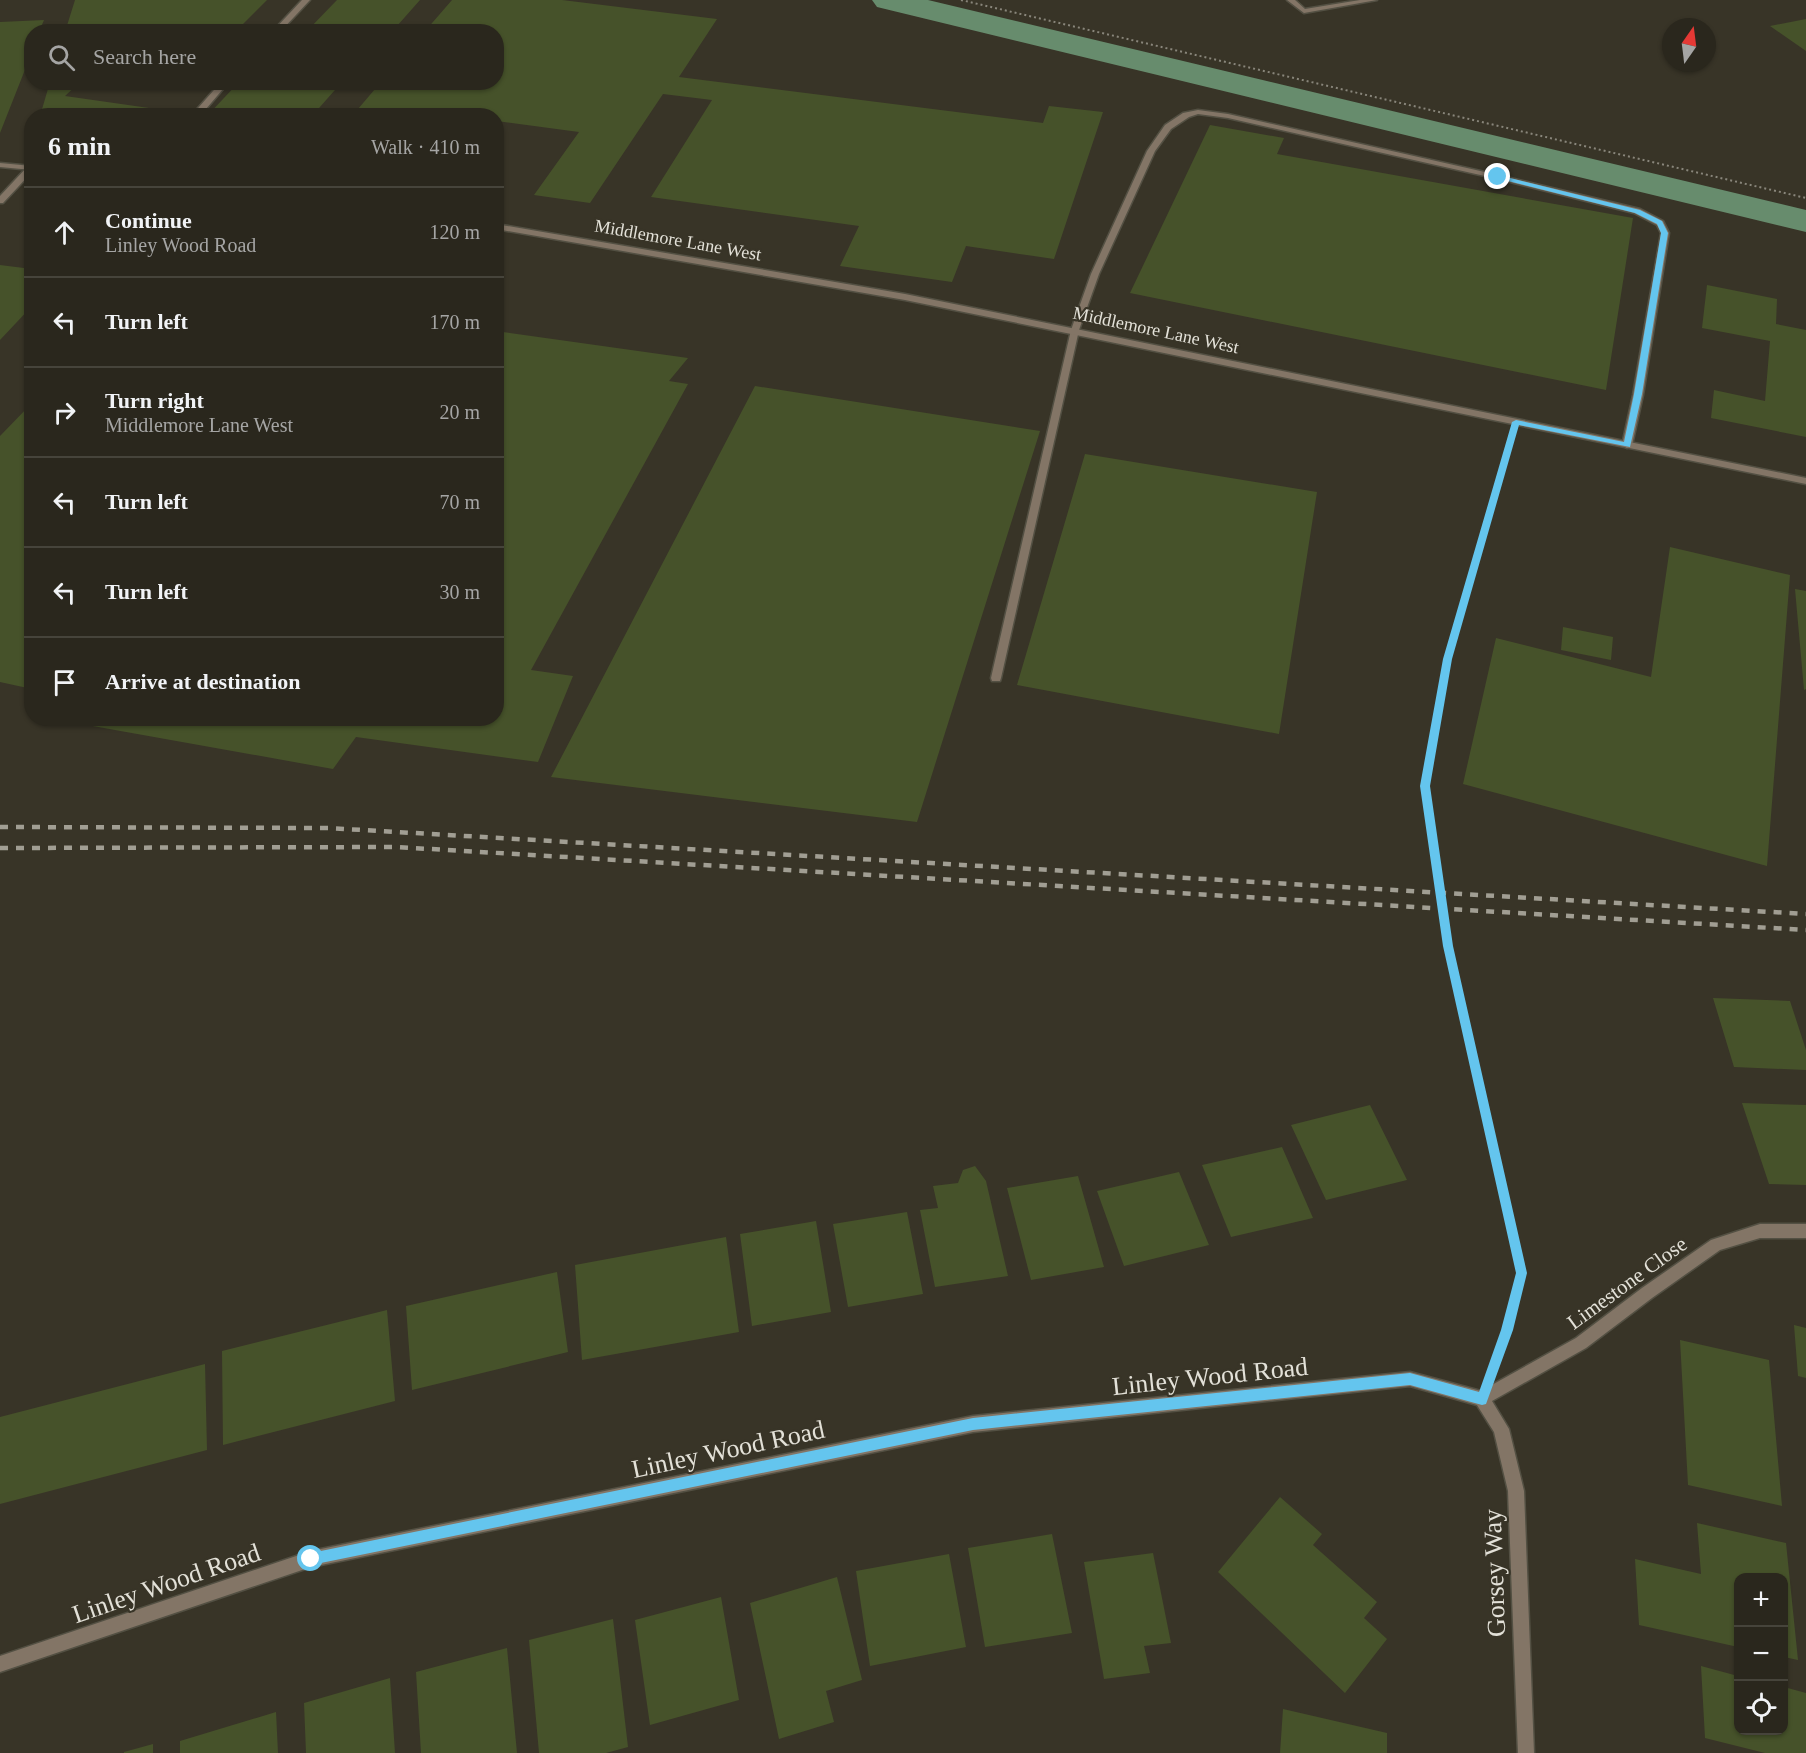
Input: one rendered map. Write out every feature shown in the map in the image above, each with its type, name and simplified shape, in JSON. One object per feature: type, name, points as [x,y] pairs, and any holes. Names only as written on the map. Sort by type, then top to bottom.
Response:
[{"type":"street","points":[[283,24],[306,0]]},
{"type":"street","points":[[1291,0],[1304,11],[1373,0]]},
{"type":"street","points":[[202,108],[219,90]]},
{"type":"street","points":[[996,678],[1075,330],[1095,274],[1151,151],[1168,127],[1186,115],[1198,112],[1228,116],[1498,177],[1637,211],[1660,223],[1665,233],[1638,394],[1627,445]]},
{"type":"street","points":[[0,165],[24,167]]},
{"type":"street","points":[[0,201],[24,175]]},
{"type":"street","name":"Middlemore Lane West","points":[[504,227],[905,297],[1075,330],[1806,481]]},
{"type":"street","name":"Limestone Close","points":[[1482,1399],[1581,1343],[1716,1245],[1760,1231],[1806,1231]]},
{"type":"street","name":"Linley Wood Road","points":[[0,1664],[311,1559],[973,1424],[1410,1379],[1482,1399]]},
{"type":"street","name":"Gorsey Way","points":[[1482,1399],[1501,1429],[1516,1491],[1526,1753]]},
{"type":"path","points":[[962,0],[1806,198]]},
{"type":"path","points":[[1482,1399],[1507,1330],[1521,1273],[1448,946],[1425,786],[1447,659],[1516,422]]},
{"type":"building","points":[[75,0],[267,0],[243,24],[68,24]]},
{"type":"building","points":[[337,0],[420,0],[399,24],[314,24]]},
{"type":"building","points":[[452,0],[562,0],[717,19],[679,77],[1043,123],[1049,106],[1103,112],[1054,259],[966,246],[952,282],[840,266],[859,226],[651,197],[712,100],[663,94],[590,203],[534,195],[579,132],[504,122],[504,108],[359,108],[374,90],[504,90],[504,24],[431,24]]},
{"type":"building","points":[[1806,19],[1806,51],[1770,26]]},
{"type":"building","points":[[44,20],[42,24],[24,24],[24,72],[0,133],[0,22]]},
{"type":"building","points":[[48,90],[71,90],[65,96],[149,108],[42,108]]},
{"type":"building","points":[[231,90],[335,90],[319,108],[215,108]]},
{"type":"building","points":[[1210,125],[1284,138],[1277,154],[1633,218],[1606,390],[1130,293]]},
{"type":"building","points":[[0,265],[24,268],[24,314],[0,340]]},
{"type":"building","points":[[1707,285],[1777,299],[1776,324],[1806,330],[1806,437],[1711,418],[1714,390],[1765,401],[1770,341],[1702,328]]},
{"type":"building","points":[[504,332],[688,358],[669,381],[688,384],[531,670],[573,676],[538,762],[356,737],[333,769],[93,726],[504,726]]},
{"type":"building","points":[[755,386],[1040,431],[917,822],[551,777]]},
{"type":"building","points":[[24,411],[24,687],[0,682],[0,436]]},
{"type":"building","points":[[1085,454],[1317,492],[1279,734],[1017,685]]},
{"type":"building","points":[[1670,547],[1790,575],[1767,866],[1463,784],[1496,638],[1651,677]]},
{"type":"building","points":[[1795,589],[1806,591],[1806,689],[1804,690]]},
{"type":"building","points":[[1563,627],[1613,637],[1611,660],[1561,650]]},
{"type":"building","points":[[1713,998],[1790,1001],[1806,1050],[1806,1070],[1734,1067]]},
{"type":"building","points":[[1742,1103],[1806,1105],[1806,1185],[1769,1184]]},
{"type":"building","points":[[1370,1105],[1407,1180],[1326,1200],[1291,1125]]},
{"type":"building","points":[[1282,1147],[1313,1218],[1231,1237],[1202,1165]]},
{"type":"building","points":[[975,1166],[986,1181],[1008,1276],[935,1287],[920,1210],[938,1208],[933,1186],[958,1183],[963,1170]]},
{"type":"building","points":[[1179,1172],[1209,1245],[1124,1266],[1097,1191]]},
{"type":"building","points":[[1078,1176],[1104,1267],[1031,1280],[1007,1188]]},
{"type":"building","points":[[907,1212],[923,1294],[848,1307],[833,1224]]},
{"type":"building","points":[[816,1221],[831,1312],[752,1326],[740,1234]]},
{"type":"building","points":[[726,1237],[739,1332],[582,1360],[575,1265]]},
{"type":"building","points":[[557,1272],[568,1352],[412,1390],[406,1306]]},
{"type":"building","points":[[387,1310],[395,1401],[223,1445],[222,1351]]},
{"type":"building","points":[[1794,1325],[1806,1328],[1806,1378],[1798,1376]]},
{"type":"building","points":[[1680,1340],[1769,1360],[1782,1506],[1688,1485]]},
{"type":"building","points":[[205,1364],[207,1450],[0,1504],[0,1417]]},
{"type":"building","points":[[1280,1497],[1322,1534],[1313,1545],[1377,1602],[1364,1618],[1387,1639],[1345,1693],[1218,1572]]},
{"type":"building","points":[[1697,1523],[1786,1543],[1798,1660],[1788,1658],[1788,1573],[1734,1573],[1734,1646],[1639,1625],[1635,1559],[1701,1574]]},
{"type":"building","points":[[1052,1534],[1072,1633],[985,1647],[968,1548]]},
{"type":"building","points":[[1153,1553],[1171,1643],[1144,1646],[1150,1673],[1104,1679],[1084,1562]]},
{"type":"building","points":[[949,1554],[966,1647],[870,1666],[856,1571]]},
{"type":"building","points":[[837,1577],[862,1680],[826,1691],[834,1722],[779,1739],[750,1603]]},
{"type":"building","points":[[721,1597],[739,1700],[650,1725],[635,1620]]},
{"type":"building","points":[[613,1619],[628,1747],[606,1753],[539,1753],[529,1640]]},
{"type":"building","points":[[507,1648],[517,1753],[421,1753],[416,1672]]},
{"type":"building","points":[[1701,1666],[1734,1675],[1734,1735],[1788,1735],[1788,1688],[1806,1693],[1806,1753],[1765,1753],[1705,1738]]},
{"type":"building","points":[[390,1678],[395,1753],[306,1753],[304,1703]]},
{"type":"building","points":[[1283,1709],[1387,1733],[1387,1753],[1280,1753]]},
{"type":"building","points":[[276,1712],[278,1753],[180,1753],[180,1741]]},
{"type":"building","points":[[153,1744],[153,1753],[124,1753],[124,1752]]},
{"type":"waterway","points":[[888,0],[1806,221]]},
{"type":"railway","points":[[0,827],[328,828],[1806,914]]},
{"type":"railway","points":[[0,848],[396,847],[1806,930]]},
{"type":"route","points":[[311,1559],[973,1424],[1410,1379],[1482,1399],[1507,1330],[1521,1273],[1448,946],[1425,786],[1447,659],[1516,422],[1627,445],[1638,394],[1665,233],[1660,223],[1637,211],[1498,177]]}]
